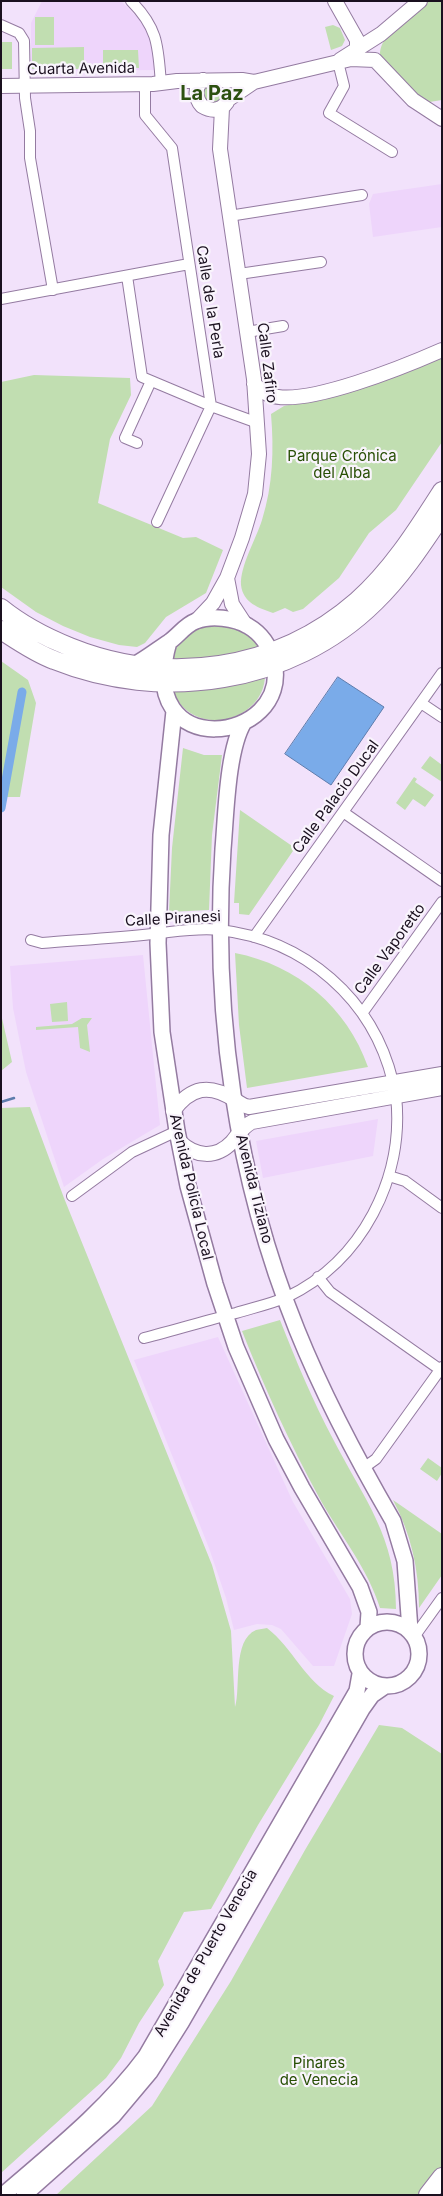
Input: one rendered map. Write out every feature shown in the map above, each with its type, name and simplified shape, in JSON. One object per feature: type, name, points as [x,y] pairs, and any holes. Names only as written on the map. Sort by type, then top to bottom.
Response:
[{"type":"highway","points":[[1,608],[33,630],[58,642],[88,654],[134,665],[163,676],[210,681],[246,674],[336,618],[357,601],[392,564],[442,491]]},
{"type":"highway","points":[[272,658],[326,640],[350,624],[375,602],[411,560],[442,515]]},
{"type":"highway","points":[[1,630],[53,660],[86,671],[132,682],[163,676]]},
{"type":"highway","points":[[428,2195],[442,2177]]},
{"type":"main road","points":[[134,665],[169,642],[197,620],[223,618],[245,624],[263,639],[272,658],[274,684],[272,692],[265,704],[244,722],[228,729],[204,728],[188,722],[174,712],[167,698],[163,676],[169,642]]},
{"type":"main road","name":"Avenida Policía Local","points":[[174,712],[161,835],[158,934],[162,1032],[178,1136],[199,1230],[225,1316],[242,1361],[276,1439],[306,1496],[360,1586],[369,1612],[368,1627]]},
{"type":"main road","name":"Avenida Tiziano","points":[[244,722],[237,736],[227,801],[221,878],[221,930],[226,1036],[240,1133],[262,1227],[285,1298],[324,1393],[362,1469],[393,1521],[401,1544],[407,1579],[412,1634]]},
{"type":"main road","points":[[386,1621],[395,1622],[412,1634],[419,1649],[419,1657],[414,1672],[402,1683],[386,1686],[368,1681],[360,1674],[354,1657],[354,1648],[357,1640],[368,1627],[386,1621]]},
{"type":"main road","name":"Avenida de Puerto Venecia","points":[[3,2195],[104,2106],[127,2081],[146,2056],[354,1698],[359,1687],[360,1674]]},
{"type":"main road","name":"Avenida de Puerto Venecia","points":[[24,2195],[113,2116],[150,2072],[181,2023],[362,1709],[372,1695],[386,1686]]},
{"type":"street","points":[[131,1],[145,18],[156,39],[159,50],[161,84]]},
{"type":"street","points":[[335,1],[356,38],[358,47],[356,55],[344,61]]},
{"type":"street","points":[[358,47],[381,34],[420,1]]},
{"type":"street","points":[[1,25],[16,31],[23,38],[24,86],[30,131],[30,158],[54,290]]},
{"type":"street","points":[[381,34],[376,46],[375,60],[413,100],[442,119]]},
{"type":"street","points":[[254,82],[226,104],[209,109],[199,102],[197,88],[203,80],[254,82],[344,61],[375,60]]},
{"type":"street","points":[[344,61],[344,86],[329,113],[392,152]]},
{"type":"street","name":"Cuarta Avenida","points":[[161,84],[177,80],[203,80]]},
{"type":"street","points":[[224,80],[229,91],[226,104]]},
{"type":"street","name":"Calle de la Perla","points":[[145,84],[145,115],[172,148],[211,406]]},
{"type":"street","name":"Cuarta Avenida","points":[[1,86],[161,84],[178,88],[199,102]]},
{"type":"street","name":"Calle Zafiro","points":[[199,102],[220,149]]},
{"type":"street","name":"Calle Zafiro","points":[[197,620],[213,603],[227,578],[248,522],[259,454],[258,418],[254,384],[220,149],[226,104]]},
{"type":"street","points":[[229,216],[362,196]]},
{"type":"street","points":[[239,274],[321,262]]},
{"type":"street","points":[[1,299],[189,264]]},
{"type":"street","points":[[127,276],[147,379],[125,438],[137,443]]},
{"type":"street","points":[[247,332],[283,326]]},
{"type":"street","points":[[147,379],[211,406],[258,418],[270,405],[289,397],[315,393],[367,380],[442,350]]},
{"type":"street","points":[[254,384],[270,395],[289,397]]},
{"type":"street","points":[[157,522],[211,406]]},
{"type":"street","points":[[227,578],[232,604],[245,624]]},
{"type":"street","name":"Calle Palacio Ducal","points":[[254,937],[442,673]]},
{"type":"street","points":[[421,703],[442,717]]},
{"type":"street","points":[[344,812],[442,881]]},
{"type":"street","name":"Calle Vaporetto","points":[[363,1012],[442,902]]},
{"type":"street","name":"Calle Piranesi","points":[[32,940],[42,943],[221,930],[254,937],[286,948],[322,970],[341,986],[363,1012],[383,1050],[393,1082]]},
{"type":"street","points":[[173,1111],[184,1098],[198,1090],[214,1090],[249,1107],[442,1074]]},
{"type":"street","points":[[72,1196],[132,1152],[178,1136],[194,1152],[210,1154],[224,1149],[252,1122],[442,1088]]},
{"type":"street","points":[[144,1338],[285,1298],[318,1277],[347,1252],[364,1231],[383,1194],[389,1176],[396,1134],[396,1096]]},
{"type":"street","points":[[389,1176],[405,1181],[442,1208]]},
{"type":"street","points":[[318,1277],[330,1292],[441,1369],[376,1459],[362,1469]]},
{"type":"street","points":[[412,1634],[442,1598]]},
{"type":"shaded area","points":[[42,1],[121,1],[140,20],[148,33],[154,51],[155,70],[31,71],[31,23]]},
{"type":"shaded area","points":[[442,184],[442,227],[373,237],[369,204],[373,194]]},
{"type":"shaded area","points":[[143,955],[160,1125],[103,1159],[64,1187],[26,1072],[13,1008],[10,966]]},
{"type":"shaded area","points":[[378,1119],[373,1156],[263,1178],[256,1141]]},
{"type":"shaded area","points":[[218,1337],[293,1502],[350,1599],[352,1614],[334,1666],[313,1666],[281,1629],[272,1625],[257,1624],[234,1630],[226,1598],[209,1548],[134,1360]]},
{"type":"green space","points":[[425,1],[442,1],[442,100],[423,103],[392,74],[380,56],[381,47],[393,29]]},
{"type":"green space","points":[[35,17],[54,17],[54,45],[35,45]]},
{"type":"green space","points":[[333,25],[340,28],[345,40],[342,46],[331,50],[325,27]]},
{"type":"green space","points":[[1,42],[12,42],[12,69],[1,69]]},
{"type":"green space","points":[[84,47],[84,69],[32,69],[32,48]]},
{"type":"green space","points":[[103,50],[138,50],[139,68],[103,68]]},
{"type":"green space","points":[[218,86],[224,89],[226,95],[218,103],[208,103],[201,94],[206,87]]},
{"type":"green space","name":"Parque Crónica del Alba","points":[[442,357],[442,442],[396,510],[369,533],[339,578],[303,609],[293,612],[285,608],[273,613],[252,604],[242,591],[241,578],[266,507],[272,454],[271,414],[284,406],[342,394],[409,372]]},
{"type":"green space","points":[[34,375],[130,378],[131,395],[110,439],[98,503],[183,538],[196,537],[223,550],[206,593],[166,617],[145,643],[137,647],[119,645],[90,637],[63,626],[36,612],[1,587],[1,382]]},
{"type":"green space","points":[[209,624],[242,628],[263,648],[242,654],[170,662],[180,642],[188,633]]},
{"type":"green space","points":[[1,661],[28,680],[36,703],[20,797],[1,797]]},
{"type":"green space","points":[[265,674],[263,688],[257,700],[247,710],[222,720],[208,720],[195,716],[181,705],[171,688]]},
{"type":"green space","points":[[183,748],[204,755],[222,755],[212,835],[209,910],[169,912],[172,848]]},
{"type":"green space","points":[[430,756],[442,765],[442,782],[421,768]]},
{"type":"green space","points":[[414,777],[417,779],[415,782],[434,795],[425,807],[413,799],[405,810],[396,803]]},
{"type":"green space","points":[[240,810],[295,848],[249,915],[239,914],[239,903],[234,903]]},
{"type":"green space","points":[[235,953],[279,967],[317,992],[347,1026],[359,1045],[368,1067],[247,1088],[239,1025]]},
{"type":"green space","points":[[67,1002],[68,1021],[52,1022],[50,1004]]},
{"type":"green space","points":[[1,1014],[12,1062],[1,1071]]},
{"type":"green space","points":[[82,1018],[92,1018],[87,1025],[90,1052],[80,1048],[78,1027],[36,1030],[36,1027],[72,1024]]},
{"type":"green space","points":[[30,1107],[64,1198],[212,1565],[231,1631],[235,1707],[240,1654],[243,1644],[248,1635],[256,1630],[267,1628],[284,1645],[307,1674],[324,1690],[334,1696],[319,1725],[258,1825],[211,1909],[184,1912],[158,1961],[164,1985],[139,2023],[121,2058],[106,2078],[1,2173],[1,1108]]},
{"type":"green space","points":[[280,1320],[319,1410],[377,1520],[385,1539],[395,1583],[396,1609],[380,1608],[369,1580],[321,1501],[299,1459],[269,1396],[242,1331]]},
{"type":"green space","points":[[428,1458],[442,1468],[442,1473],[437,1481],[420,1469]]},
{"type":"green space","points":[[393,1500],[442,1534],[442,1575],[419,1608],[413,1552],[405,1526]]},
{"type":"green space","name":"Pinares de Venecia","points":[[379,1725],[402,1728],[442,1754],[442,2195],[56,2195],[152,2106],[231,1981],[305,1850]]},
{"type":"water","points":[[338,677],[384,707],[331,785],[285,754]]},
{"type":"waterway","points":[[1,808],[22,692]]},
{"type":"waterway","points":[[1,1102],[14,1098]]},
{"type":"district","name":"La Paz","points":[[212,94]]}]
